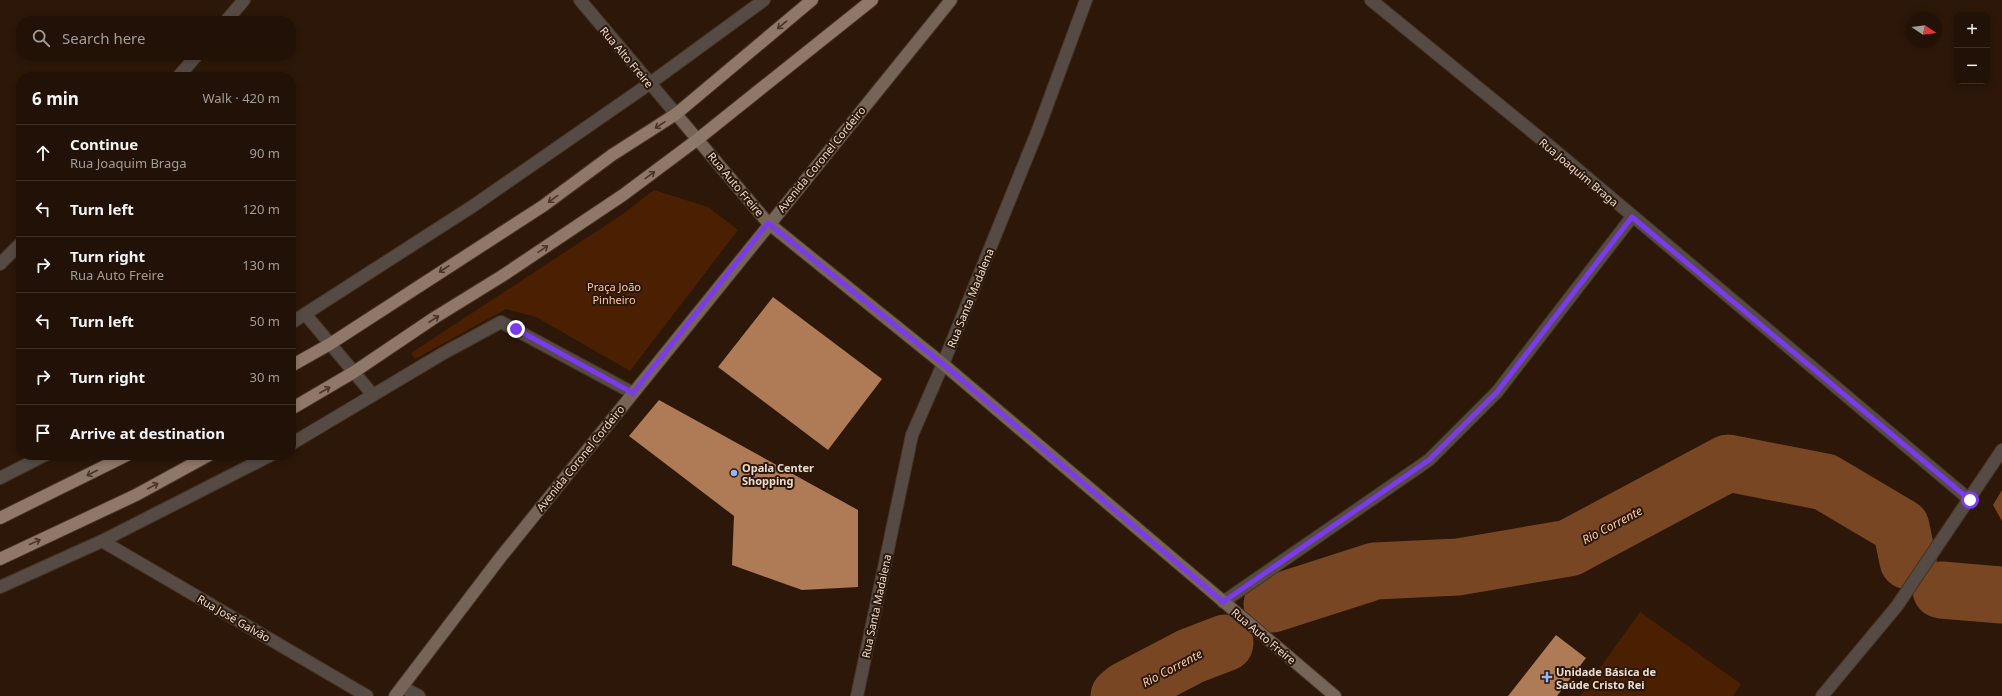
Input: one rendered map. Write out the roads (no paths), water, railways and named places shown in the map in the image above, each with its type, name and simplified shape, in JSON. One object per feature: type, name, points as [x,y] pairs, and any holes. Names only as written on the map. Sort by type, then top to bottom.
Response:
[{"type":"main road","points":[[296,363],[330,344],[543,206],[612,155],[676,114],[812,0]]},
{"type":"main road","points":[[296,406],[354,372],[577,226],[698,140],[872,0]]},
{"type":"main road","points":[[0,518],[117,460]]},
{"type":"main road","points":[[0,558],[136,495],[200,460]]},
{"type":"street","points":[[230,16],[244,0]]},
{"type":"street","name":"Rua Alto Freire","points":[[580,0],[649,84],[676,114]]},
{"type":"street","points":[[296,321],[473,206],[649,84],[764,0]]},
{"type":"street","name":"Avenida Coronel Cordeiro","points":[[399,691],[500,558],[768,223],[951,0]]},
{"type":"street","name":"Rua Santa Madalena","points":[[857,696],[912,435],[943,364],[1038,130],[1086,0]]},
{"type":"street","name":"Rua Joaquim Braga","points":[[1371,0],[1552,148],[1632,217],[1970,500]]},
{"type":"street","points":[[182,72],[193,60]]},
{"type":"street","name":"Rua Auto Freire","points":[[676,114],[768,223],[943,364],[1335,696]]},
{"type":"street","points":[[1223,602],[1429,460],[1497,392],[1632,217]]},
{"type":"street","points":[[0,264],[16,248]]},
{"type":"street","points":[[306,315],[373,395]]},
{"type":"street","points":[[296,441],[442,354],[501,322],[633,393]]},
{"type":"street","points":[[1822,696],[1897,606],[1970,500],[2002,450]]},
{"type":"street","points":[[0,478],[36,460]]},
{"type":"street","points":[[0,587],[102,541],[260,460]]},
{"type":"street","name":"Rua José Galvão","points":[[102,541],[367,696]]},
{"type":"street","points":[[399,691],[420,696]]},
{"type":"waterway","name":"Rio Corrente","points":[[1272,604],[1375,571],[1458,567],[1569,548],[1728,463],[1825,482],[1901,527],[1908,561]]},
{"type":"waterway","name":"Rio Corrente","points":[[1941,590],[2002,595]]},
{"type":"waterway","name":"Rio Corrente","points":[[1119,696],[1126,690],[1191,656],[1225,643]]},
{"type":"place","name":"Opala Center Shopping","points":[[734,473]]},
{"type":"place","name":"Unidade Básica de Saúde Cristo Rei","points":[[1547,677]]},
{"type":"park label","name":"Praça João Pinheiro","points":[[614,292]]}]
